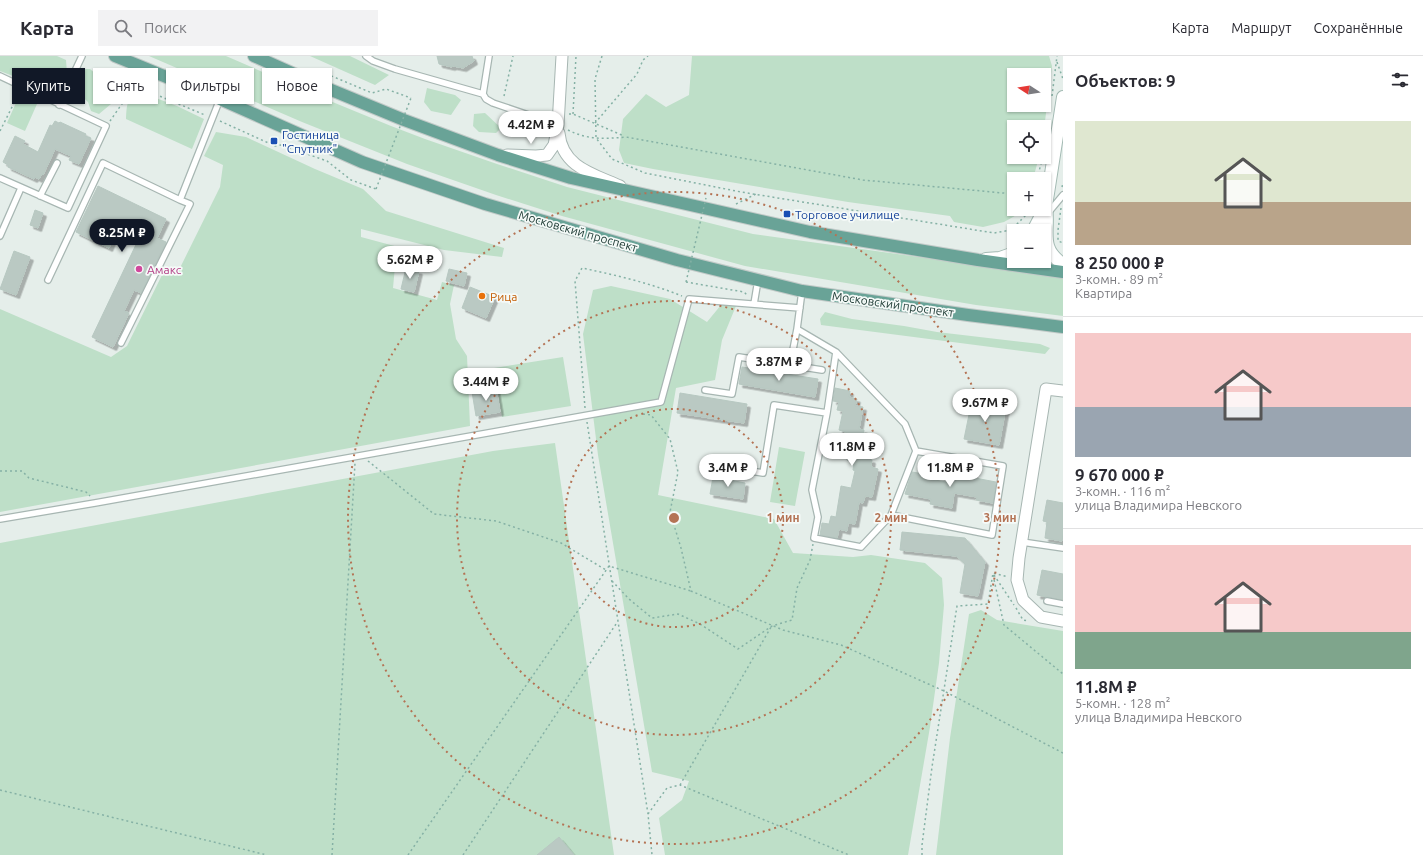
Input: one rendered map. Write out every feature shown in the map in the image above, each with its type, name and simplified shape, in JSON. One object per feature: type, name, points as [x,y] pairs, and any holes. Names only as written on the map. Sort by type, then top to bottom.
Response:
[{"type":"main road","name":"Московский проспект","points":[[115,56],[166,77]]},
{"type":"main road","points":[[254,56],[404,120],[498,155],[571,178],[810,232],[978,260],[1063,272]]},
{"type":"main road","points":[[1051,182],[1063,97]]},
{"type":"main road","name":"Московский проспект","points":[[231,104],[362,162],[484,204],[677,260],[802,291],[1063,327]]},
{"type":"main road","points":[[1047,216],[1047,244],[1054,258],[1063,264]]},
{"type":"main road","points":[[978,260],[1000,258],[1007,256]]},
{"type":"street","points":[[498,155],[536,156],[548,154],[554,146],[558,120],[563,57]]},
{"type":"street","points":[[558,120],[560,144],[564,152],[577,167],[637,193]]},
{"type":"street","points":[[1063,391],[1046,388],[1017,580],[1023,600],[1041,617],[1063,621]]},
{"type":"lane","points":[[76,68],[82,56]]},
{"type":"lane","points":[[366,56],[373,61],[395,69],[483,94]]},
{"type":"lane","points":[[489,56],[483,94],[486,100],[493,104],[558,120]]},
{"type":"lane","points":[[0,76],[12,81]]},
{"type":"lane","points":[[0,178],[68,208],[106,126],[59,104]]},
{"type":"lane","points":[[180,200],[218,104]]},
{"type":"lane","points":[[40,196],[57,163]]},
{"type":"lane","points":[[48,280],[103,163],[190,204],[121,343]]},
{"type":"lane","points":[[0,236],[21,188]]},
{"type":"lane","points":[[1051,206],[1063,194]]},
{"type":"lane","points":[[754,304],[758,280]]},
{"type":"lane","points":[[790,365],[802,291]]},
{"type":"lane","points":[[0,519],[661,402],[689,299],[800,308]]},
{"type":"lane","points":[[797,329],[836,352],[905,424],[916,451],[891,515],[861,547],[814,538],[818,517],[812,490],[827,413],[836,352]]},
{"type":"lane","points":[[705,390],[732,394],[739,357],[822,370]]},
{"type":"lane","points":[[720,466],[763,473],[774,405],[827,413]]},
{"type":"lane","points":[[891,515],[992,535],[1003,466],[916,451]]},
{"type":"lane","points":[[1022,542],[1063,548]]},
{"type":"lane","points":[[1047,601],[1063,604]]},
{"type":"path","points":[[504,96],[513,56]]},
{"type":"path","points":[[572,114],[576,56]]},
{"type":"path","points":[[602,56],[595,79],[596,138],[612,159],[645,173],[756,194],[994,233],[1011,230],[1025,216]]},
{"type":"path","points":[[595,123],[637,74],[643,60],[648,56]]},
{"type":"path","points":[[1056,56],[1063,79]]},
{"type":"path","points":[[106,126],[132,93],[145,90],[275,146],[281,145],[328,161],[351,180],[376,190],[410,98],[386,89],[372,93],[332,76]]},
{"type":"path","points":[[0,131],[13,104]]},
{"type":"path","points":[[626,137],[572,114],[558,120],[578,135],[596,138],[626,137],[863,180],[1007,193]]},
{"type":"path","points":[[735,205],[756,194]]},
{"type":"path","points":[[706,198],[686,282],[744,292],[754,304]]},
{"type":"path","points":[[1061,211],[1058,241],[1063,243]]},
{"type":"path","points":[[652,855],[648,814],[586,416],[575,281],[582,268],[613,274],[672,292],[689,299]]},
{"type":"path","points":[[625,409],[651,416],[670,439],[678,472],[670,512],[681,548],[691,591]]},
{"type":"path","points":[[359,456],[434,514],[496,521],[561,543],[606,570]]},
{"type":"path","points":[[332,855],[359,456]]},
{"type":"path","points":[[0,471],[22,471],[29,478],[86,492],[95,503]]},
{"type":"path","points":[[612,581],[629,600],[652,618],[678,614],[700,624],[738,649],[772,626],[792,620],[797,588],[810,560],[814,538]]},
{"type":"path","points":[[609,566],[691,591],[772,626],[841,645],[944,692],[1063,754]]},
{"type":"path","points":[[408,855],[609,566]]},
{"type":"path","points":[[993,573],[1017,580]]},
{"type":"path","points":[[993,573],[1004,625],[1063,674]]},
{"type":"path","points":[[922,855],[931,775],[957,606],[988,604],[993,573]]},
{"type":"path","points":[[463,855],[618,621]]},
{"type":"path","points":[[680,785],[772,626]]},
{"type":"path","points":[[648,814],[666,788],[680,785],[849,855]]},
{"type":"path","points":[[0,790],[267,855]]},
{"type":"green space","points":[[0,56],[57,56],[66,60],[67,68],[12,68],[12,76],[0,71]]},
{"type":"green space","points":[[149,56],[226,56],[253,68],[177,68]]},
{"type":"green space","points":[[310,56],[350,56],[389,75],[375,85]]},
{"type":"green space","points":[[692,56],[1049,56],[1052,66],[1051,74],[1051,68],[1007,68],[1007,112],[1046,112],[1045,120],[1007,120],[1007,164],[1037,164],[1035,172],[1007,172],[1007,216],[1015,216],[1004,222],[983,227],[954,222],[950,216],[848,202],[624,163],[619,150],[623,119],[646,94],[666,107],[689,95]]},
{"type":"green space","points":[[254,68],[262,72],[262,104],[332,104],[332,102],[425,139],[567,187],[753,234],[1063,277],[1063,316],[976,305],[745,266],[562,216],[496,195],[407,164],[254,101]]},
{"type":"green space","points":[[85,69],[90,69],[93,72],[93,104],[111,104],[99,114],[91,111],[88,102],[85,99]]},
{"type":"green space","points":[[427,88],[455,95],[461,100],[451,115],[431,111],[424,102]]},
{"type":"green space","points":[[158,99],[166,102],[166,104],[177,106],[204,119],[192,149],[126,119],[128,104],[158,104]]},
{"type":"green space","points":[[15,104],[37,104],[25,131],[7,123]]},
{"type":"green space","points":[[485,113],[501,128],[496,133],[479,132],[473,126],[474,114]]},
{"type":"green space","points":[[216,132],[246,137],[315,169],[363,189],[386,211],[504,248],[502,257],[444,250],[361,229],[361,237],[439,258],[438,270],[414,265],[395,266],[393,288],[437,300],[442,282],[454,285],[450,304],[456,339],[467,356],[470,426],[0,512],[0,309],[111,357],[127,346],[162,275],[177,274],[220,187],[223,165],[204,156]]},
{"type":"green space","points":[[611,286],[670,299],[707,322],[721,305],[736,306],[722,340],[715,380],[676,388],[658,495],[774,519],[793,553],[853,557],[871,555],[925,563],[942,578],[944,605],[939,663],[930,727],[908,855],[665,855],[659,818],[682,800],[689,781],[652,772],[598,455],[583,334],[593,290]]},
{"type":"green space","points":[[825,312],[852,319],[937,332],[1040,344],[1050,348],[1045,354],[821,325],[820,319]]},
{"type":"green space","points":[[563,357],[571,406],[502,417],[494,368]]},
{"type":"green space","points":[[555,443],[614,855],[0,855],[0,543],[493,451]]},
{"type":"green space","points":[[779,447],[805,452],[795,506],[770,502]]},
{"type":"green space","points":[[981,610],[997,620],[1063,631],[1063,855],[936,855],[950,738],[969,614]]},
{"type":"building","points":[[437,56],[472,56],[474,61],[463,68],[452,67],[439,64]]},
{"type":"building","points":[[55,121],[86,134],[85,136],[91,138],[79,164],[69,160],[71,156],[55,149],[43,175],[42,174],[39,179],[35,177],[34,179],[8,167],[8,165],[3,162],[15,136],[25,141],[23,144],[38,152],[50,125],[52,126]]},
{"type":"building","name":"Амакс","points":[[98,186],[166,219],[157,238],[166,242],[141,293],[134,290],[124,311],[129,313],[113,347],[92,337],[142,232],[121,221],[109,248],[76,232]]},
{"type":"building","points":[[35,210],[43,213],[38,228],[30,225]]},
{"type":"building","points":[[14,251],[30,257],[16,295],[0,289]]},
{"type":"building","points":[[406,268],[419,271],[414,292],[401,289]]},
{"type":"building","points":[[449,269],[467,273],[464,286],[446,281]]},
{"type":"building","points":[[470,287],[495,297],[486,318],[462,308]]},
{"type":"building","points":[[742,367],[818,379],[815,397],[739,384]]},
{"type":"building","points":[[496,388],[500,412],[476,416],[472,392]]},
{"type":"building","points":[[835,388],[850,391],[849,397],[857,399],[855,406],[863,407],[859,429],[864,430],[863,437],[869,438],[865,458],[872,460],[871,467],[878,469],[872,497],[865,496],[863,503],[859,502],[855,524],[848,523],[847,531],[839,529],[837,538],[820,535],[822,523],[829,524],[831,516],[836,517],[841,486],[851,488],[855,471],[853,470],[854,462],[847,460],[851,441],[845,440],[846,432],[839,430],[843,411],[837,410],[839,402],[833,401]]},
{"type":"building","points":[[680,393],[747,404],[744,423],[677,413]]},
{"type":"building","points":[[972,400],[1006,407],[999,445],[964,439]]},
{"type":"building","points":[[954,471],[975,475],[975,478],[996,482],[993,503],[976,500],[977,497],[954,493],[952,508],[930,504],[931,499],[905,494],[912,472],[930,475],[929,479],[952,483]]},
{"type":"building","points":[[713,477],[745,483],[743,499],[710,494]]},
{"type":"building","points":[[1047,500],[1063,503],[1062,541],[1045,538],[1047,522],[1043,521]]},
{"type":"building","points":[[902,532],[965,538],[985,562],[978,596],[960,593],[965,564],[956,556],[900,550]]},
{"type":"building","points":[[1042,570],[1063,574],[1063,600],[1037,595]]},
{"type":"building","points":[[559,837],[574,855],[537,855]]},
{"type":"place","name":"Гостиница \"Спутник\"","points":[[274,141]]},
{"type":"place","name":"Торговое училище","points":[[787,214]]},
{"type":"place","name":"Амакс","points":[[139,269]]},
{"type":"place","name":"Рица","points":[[482,296]]}]
